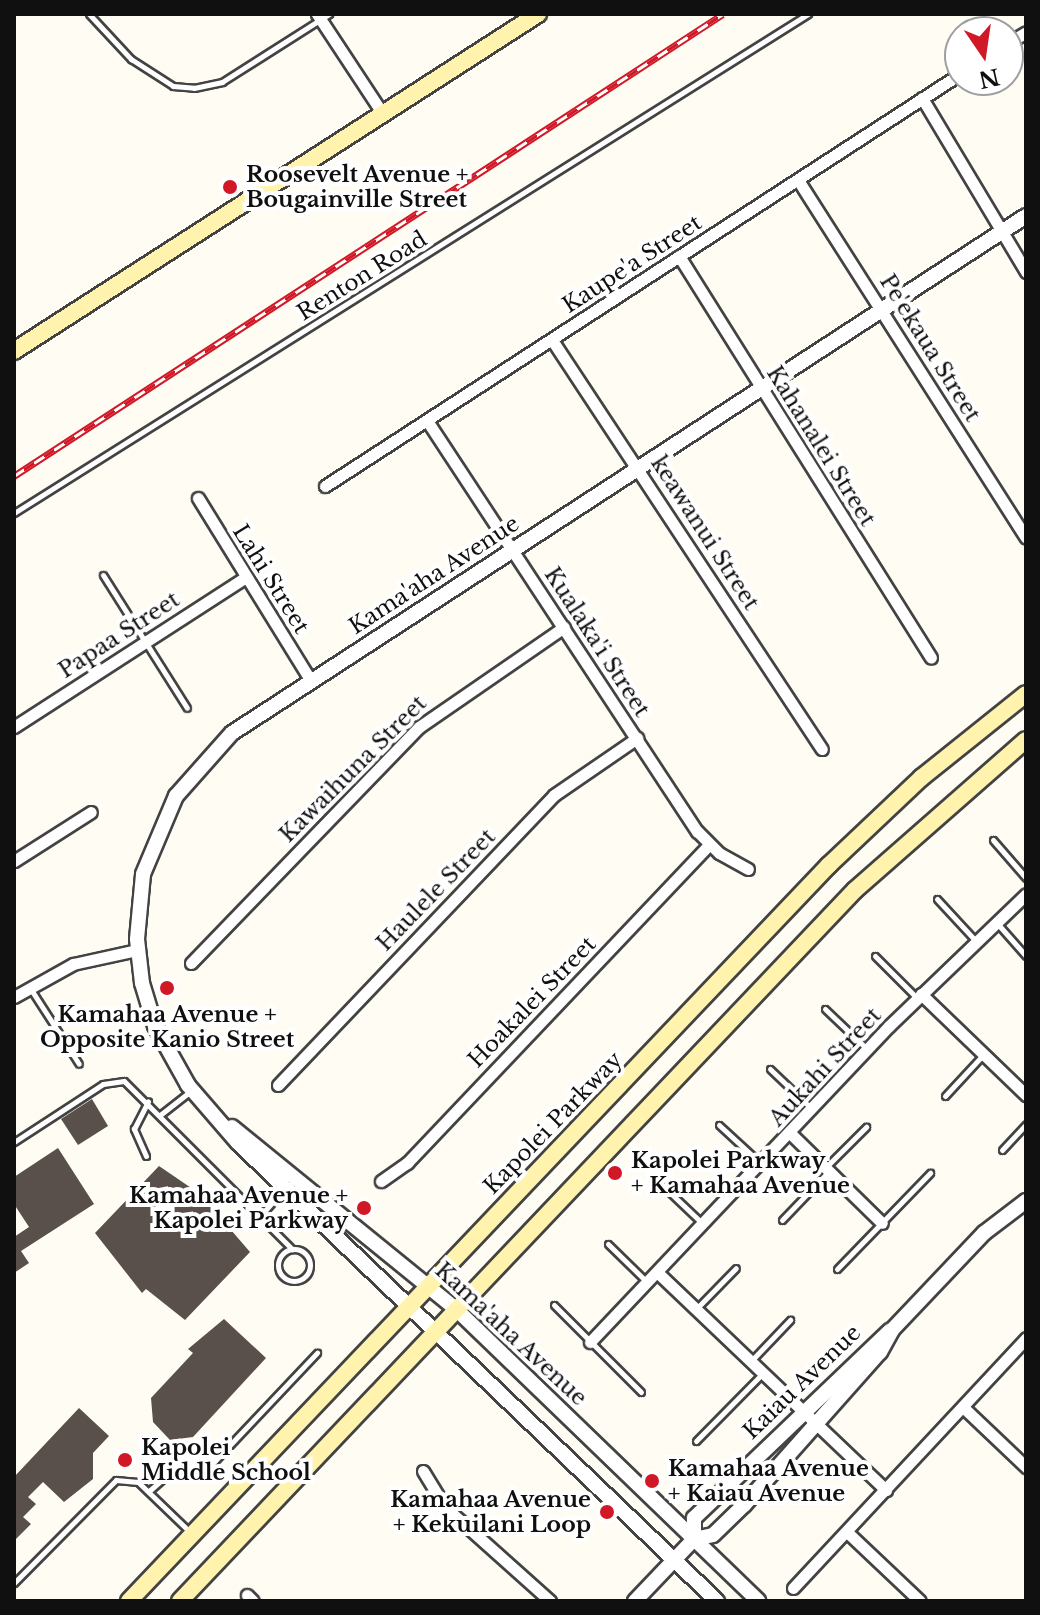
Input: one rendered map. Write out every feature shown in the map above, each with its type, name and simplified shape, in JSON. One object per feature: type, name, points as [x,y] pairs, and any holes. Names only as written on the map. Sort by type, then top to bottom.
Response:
[{"type":"main road","points":[[14,351],[538,14]]},
{"type":"main road","name":"Kapolei Parkway","points":[[129,1601],[829,865],[921,778],[1026,694]]},
{"type":"main road","points":[[180,1601],[855,890],[1026,740]]},
{"type":"street","points":[[322,16],[383,114]]},
{"type":"street","name":"Kaupe'a Street","points":[[325,486],[428,422],[944,84]]},
{"type":"street","points":[[922,98],[1026,272]]},
{"type":"street","name":"Pe'ekaua Street","points":[[798,180],[1026,538]]},
{"type":"street","name":"Kama'aha Avenue","points":[[717,1601],[436,1331],[290,1182],[218,1118],[192,1089],[155,1026],[137,950],[143,874],[176,796],[232,733],[1026,216]]},
{"type":"street","name":"Kahanalei Street","points":[[679,256],[931,657]]},
{"type":"street","name":"keawanui Street","points":[[552,340],[822,749]]},
{"type":"street","name":"Kualaka'i Street","points":[[428,422],[709,845],[748,869]]},
{"type":"street","name":"Lahi Street","points":[[198,498],[311,681]]},
{"type":"street","name":"Papaa Street","points":[[14,727],[246,577]]},
{"type":"street","name":"Kawaihuna Street","points":[[191,963],[419,727],[564,627]]},
{"type":"street","name":"Haulele Street","points":[[278,1085],[554,795],[637,738]]},
{"type":"street","points":[[14,861],[91,812]]},
{"type":"street","name":"Hoakalei Street","points":[[381,1181],[407,1163],[709,845]]},
{"type":"street","name":"Aukahi Street","points":[[590,1342],[919,996],[1026,894]]},
{"type":"street","points":[[14,997],[88,959],[137,950]]},
{"type":"street","points":[[919,996],[1026,1095]]},
{"type":"street","points":[[791,1134],[882,1223]]},
{"type":"street","name":"Kama'aha Avenue","points":[[290,1182],[457,1310],[758,1601]]},
{"type":"street","name":"Kaiau Avenue","points":[[892,1330],[802,1410],[694,1518],[694,1539],[713,1535],[816,1423],[892,1330],[984,1233],[1026,1201]]},
{"type":"street","points":[[658,1273],[886,1490]]},
{"type":"street","points":[[793,1588],[1026,1338]]},
{"type":"street","points":[[964,1408],[1026,1467]]},
{"type":"street","points":[[423,1471],[445,1507],[550,1601]]},
{"type":"street","points":[[847,1532],[920,1601]]},
{"type":"street","points":[[635,1601],[694,1539]]},
{"type":"lane","points":[[89,14],[140,66],[173,86],[194,88],[222,82],[322,16]]},
{"type":"lane","name":"Renton Road","points":[[14,513],[808,14]]},
{"type":"lane","points":[[103,575],[143,643],[187,708]]},
{"type":"lane","points":[[993,840],[1026,878]]},
{"type":"lane","points":[[937,899],[975,940]]},
{"type":"lane","points":[[995,921],[1026,956]]},
{"type":"lane","points":[[875,956],[919,996]]},
{"type":"lane","points":[[29,987],[79,1064]]},
{"type":"lane","points":[[825,1009],[867,1050]]},
{"type":"lane","points":[[945,1096],[984,1055]]},
{"type":"lane","points":[[770,1069],[813,1110]]},
{"type":"lane","points":[[14,1142],[109,1081],[131,1083],[262,1214],[292,1249],[303,1251],[311,1265],[297,1281],[282,1275],[278,1265],[292,1249]]},
{"type":"lane","points":[[160,1115],[192,1089]]},
{"type":"lane","points":[[146,1156],[134,1129],[148,1101]]},
{"type":"lane","points":[[1002,1150],[1026,1124]]},
{"type":"lane","points":[[719,1125],[761,1165]]},
{"type":"lane","points":[[782,1220],[866,1127]]},
{"type":"lane","points":[[837,1269],[930,1173]]},
{"type":"lane","points":[[262,1214],[290,1182]]},
{"type":"lane","points":[[662,1185],[704,1225]]},
{"type":"lane","points":[[608,1244],[648,1283]]},
{"type":"lane","points":[[695,1309],[736,1268]]},
{"type":"lane","points":[[554,1305],[641,1392]]},
{"type":"lane","points":[[750,1361],[790,1320]]},
{"type":"lane","points":[[149,1491],[165,1477],[210,1466],[317,1353]]},
{"type":"lane","points":[[696,1441],[763,1373]]},
{"type":"lane","points":[[14,1583],[110,1483],[133,1480],[149,1491],[193,1534]]},
{"type":"building","points":[[92,1099],[108,1126],[78,1145],[61,1119]]},
{"type":"building","points":[[58,1148],[94,1204],[21,1251],[29,1263],[14,1273],[14,1237],[29,1227],[14,1204],[14,1177]]},
{"type":"building","points":[[159,1166],[200,1194],[250,1252],[185,1320],[146,1289],[142,1293],[95,1233]]},
{"type":"building","points":[[224,1319],[266,1358],[193,1437],[170,1440],[153,1422],[151,1398],[193,1353],[188,1349]]},
{"type":"building","points":[[79,1408],[109,1436],[93,1453],[93,1479],[64,1502],[43,1482],[28,1497],[36,1504],[23,1517],[31,1524],[14,1541],[14,1477]]},
{"type":"railway","points":[[14,476],[723,14]]},
{"type":"place","name":"Roosevelt Avenue + Bougainville Street","points":[[230,187]]},
{"type":"place","name":"Kamahaa Avenue + Opposite Kanio Street","points":[[167,988]]},
{"type":"place","name":"Kapolei Parkway + Kamahaa Avenue","points":[[615,1173]]},
{"type":"place","name":"Kamahaa Avenue + Kapolei Parkway","points":[[364,1208]]},
{"type":"place","name":"Kapolei Middle School","points":[[125,1460]]},
{"type":"place","name":"Kamahaa Avenue + Kaiau Avenue","points":[[652,1481]]},
{"type":"place","name":"Kamahaa Avenue + Kekuilani Loop","points":[[607,1512]]}]
